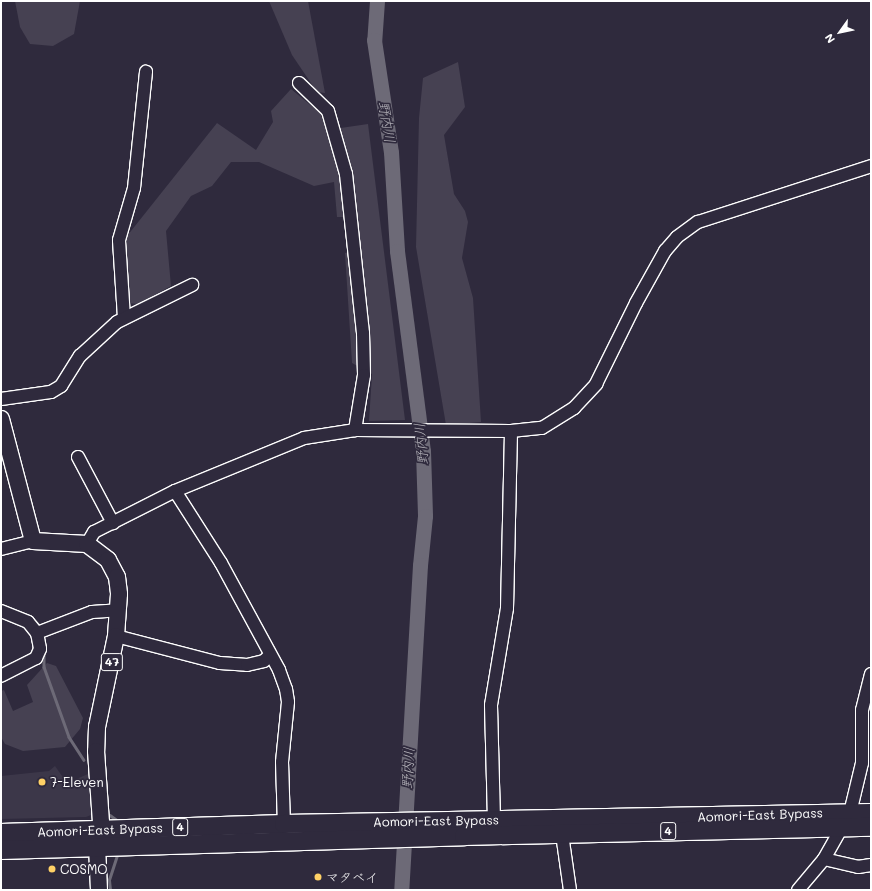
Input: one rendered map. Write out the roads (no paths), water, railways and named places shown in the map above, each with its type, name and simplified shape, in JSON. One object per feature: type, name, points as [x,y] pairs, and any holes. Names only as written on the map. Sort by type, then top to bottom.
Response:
[{"type":"highway","name":"Aomori-East Bypass","points":[[1,850],[99,838],[284,824],[359,823],[562,834],[844,820],[871,813]]},
{"type":"highway","name":"Aomori-East Bypass","points":[[1,833],[99,838],[350,839],[468,828],[494,820],[844,820],[871,827]]},
{"type":"main road","points":[[1,419],[33,541],[87,544]]},
{"type":"main road","name":"47","points":[[87,544],[114,568],[119,594],[116,636],[97,727],[96,751],[99,838]]},
{"type":"main road","points":[[99,838],[99,890]]},
{"type":"street","points":[[124,318],[119,240],[134,188],[146,72]]},
{"type":"street","points":[[299,83],[328,111],[346,174],[363,333],[364,374],[355,430]]},
{"type":"street","points":[[87,544],[94,532],[175,491],[304,438],[355,430],[484,432],[542,428],[585,398],[609,362],[636,303],[665,252],[677,237],[698,222],[871,166]]},
{"type":"street","points":[[1,399],[51,392],[61,386],[80,356],[124,318],[192,285]]},
{"type":"street","points":[[494,820],[491,705],[507,608],[511,431]]},
{"type":"street","points":[[78,457],[113,523]]},
{"type":"street","points":[[175,491],[221,563],[279,670],[288,702],[282,762],[284,824]]},
{"type":"street","points":[[1,549],[33,541]]},
{"type":"street","points":[[1,610],[28,622],[37,633],[40,649],[36,658],[1,676]]},
{"type":"street","points":[[37,633],[92,612],[118,610]]},
{"type":"street","points":[[116,636],[220,663],[247,664],[264,660],[270,655]]},
{"type":"street","points":[[798,890],[824,860],[844,820],[862,763],[862,710],[871,674]]},
{"type":"street","points":[[562,834],[570,890]]},
{"type":"street","points":[[824,860],[858,866],[871,865]]},
{"type":"waterway","name":"野内川","points":[[377,1],[374,40],[391,152],[397,251],[423,451],[425,516],[420,565],[401,890]]},
{"type":"waterway","points":[[1,605],[30,616],[41,627]]},
{"type":"waterway","points":[[44,653],[44,667],[69,737],[84,760]]},
{"type":"waterway","points":[[110,815],[117,820]]},
{"type":"waterway","points":[[110,890],[109,880],[117,856]]},
{"type":"place","name":"7-Eleven","points":[[42,782]]},
{"type":"place","name":"COSMO","points":[[52,869]]},
{"type":"place","name":"マタベイ","points":[[318,877]]}]
